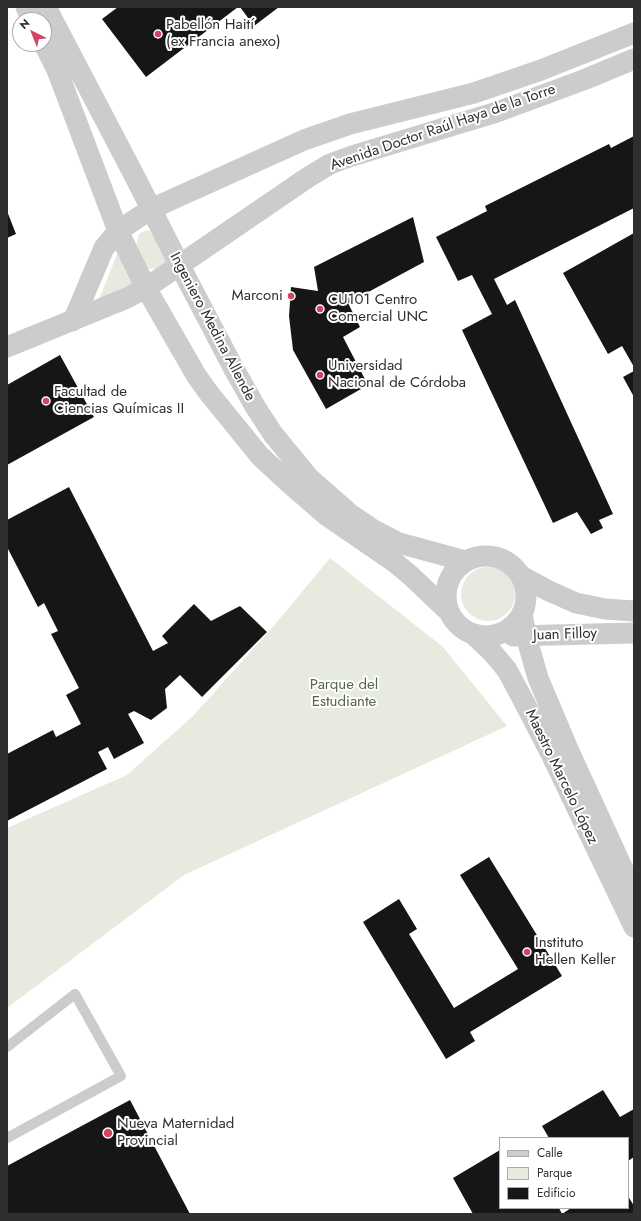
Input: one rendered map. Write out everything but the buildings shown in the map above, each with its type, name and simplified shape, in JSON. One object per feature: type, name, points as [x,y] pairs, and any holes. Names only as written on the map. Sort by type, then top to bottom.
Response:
[{"type":"street","name":"Ingeniero Medina Allende","points":[[46,7],[234,369],[256,408],[273,434],[309,478],[350,514],[372,529],[398,543],[465,561]]},
{"type":"street","name":"Avenida Doctor Raúl Haya de la Torre","points":[[73,321],[104,248],[118,231],[151,210],[304,140],[350,124],[474,93],[540,70],[634,32]]},
{"type":"street","name":"Ingeniero Medina Allende","points":[[48,52],[60,77],[118,231],[146,288],[196,375],[224,414],[260,456],[326,515],[393,561],[410,575],[448,611]]},
{"type":"street","name":"Avenida Doctor Raúl Haya de la Torre","points":[[7,347],[73,321],[127,298],[146,288],[307,178],[330,164],[497,112],[586,79],[634,59]]},
{"type":"street","points":[[475,557],[496,557],[506,561],[515,568],[521,576],[525,585],[525,605],[522,614],[511,627],[496,635],[474,635],[466,632],[452,619],[445,600],[446,589],[456,568],[465,561],[475,557]]},
{"type":"street","name":"Juan Filloy","points":[[521,576],[576,603],[634,611]]},
{"type":"street","name":"Maestro Marcelo López","points":[[522,614],[526,636],[538,678],[565,742],[634,893]]},
{"type":"street","name":"Juan Filloy","points":[[496,635],[526,636],[634,633]]},
{"type":"street","name":"Maestro Marcelo López","points":[[474,635],[507,670],[551,754],[634,928]]},
{"type":"lane","points":[[7,1048],[74,994],[121,1076],[7,1138]]},
{"type":"green space","points":[[146,230],[154,232],[167,261],[157,268],[150,269],[146,267],[136,246],[139,234]]},
{"type":"green space","points":[[120,247],[136,284],[99,299]]},
{"type":"green space","name":"Parque del Estudiante","points":[[330,558],[443,647],[507,726],[184,875],[7,1008],[7,828],[127,775],[193,716],[272,628]]},
{"type":"green space","points":[[483,567],[493,567],[503,571],[511,579],[515,589],[515,599],[511,609],[503,617],[493,621],[483,621],[473,617],[465,609],[461,599],[461,589],[465,579],[473,571]]},
{"type":"place","name":"Pabellón Haití (ex Francia anexo)","points":[[158,34]]},
{"type":"place","name":"Marconi","points":[[291,296]]},
{"type":"place","name":"CU101 Centro Comercial UNC","points":[[320,309]]},
{"type":"place","name":"Universidad Nacional de Córdoba","points":[[320,375]]},
{"type":"place","name":"Facultad de Ciencias Químicas II","points":[[46,401]]},
{"type":"place","name":"Instituto Hellen Keller","points":[[527,952]]},
{"type":"place","name":"Nueva Maternidad Provincial","points":[[108,1133]]}]
